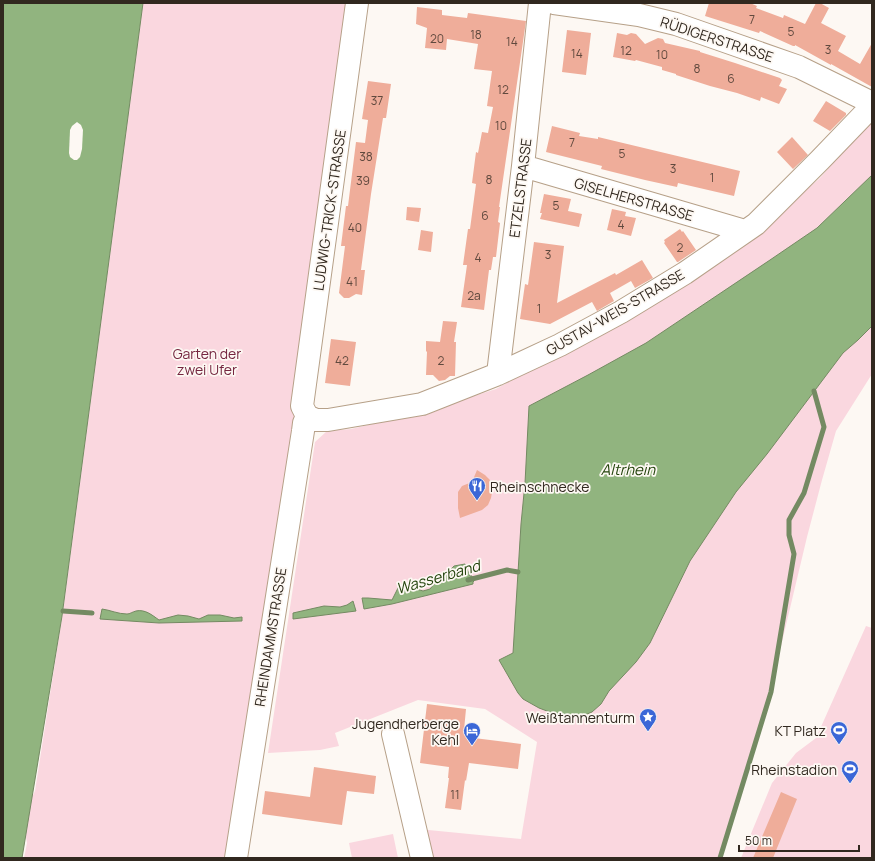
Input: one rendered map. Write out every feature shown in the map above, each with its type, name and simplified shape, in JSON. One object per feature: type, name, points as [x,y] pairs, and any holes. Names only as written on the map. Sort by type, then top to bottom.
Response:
[{"type":"street","name":"LUDWIG-TRICK-STRASSE","points":[[307,416],[302,406],[357,3]]},
{"type":"street","name":"ETZELSTRASSE","points":[[498,374],[523,166],[540,3]]},
{"type":"street","name":"RÜDIGERSTRASSE","points":[[554,3],[640,9],[676,24],[799,66],[872,103]]},
{"type":"street","name":"GUSTAV-WEIS-STRASSE","points":[[307,416],[316,420],[328,420],[422,404],[498,374],[560,345],[621,312],[685,273],[756,224],[799,182],[872,106]]},
{"type":"street","name":"GISELHERSTRASSE","points":[[523,166],[745,231]]},
{"type":"street","name":"RHEINDAMMSTRASSE","points":[[236,858],[302,431],[307,416]]},
{"type":"street","points":[[393,734],[422,858]]},
{"type":"green space","name":"Garten der zwei Ufer","points":[[143,3],[361,3],[227,858],[24,858],[27,843],[25,831],[29,803],[35,791],[63,611]]},
{"type":"green space","points":[[872,119],[872,374],[836,431],[807,537],[771,688],[718,858],[413,858],[408,828],[521,839],[537,742],[485,709],[418,700],[335,733],[339,746],[320,750],[268,753],[315,442],[327,431],[351,429],[423,412],[496,389],[621,319],[748,238],[819,179]]},
{"type":"green space","name":"KT Platz","points":[[866,626],[872,628],[872,858],[741,858],[772,783],[796,753],[816,738]]},
{"type":"green space","points":[[393,834],[398,858],[352,858],[349,843]]},
{"type":"water","points":[[3,3],[143,3],[62,616],[22,858],[3,858]]},
{"type":"water","name":"Altrhein","points":[[872,175],[872,326],[843,353],[767,454],[736,492],[690,561],[650,643],[636,662],[609,691],[601,704],[592,712],[580,717],[566,717],[539,708],[523,699],[499,660],[513,653],[529,406],[646,343],[770,260],[817,228]]},
{"type":"water","points":[[465,564],[474,581],[473,584],[392,604],[364,609],[362,598],[392,600],[399,586],[407,586],[423,591],[430,589],[454,566]]},
{"type":"water","points":[[353,601],[356,611],[293,619],[293,613],[324,606],[340,607]]},
{"type":"water","points":[[102,609],[127,614],[142,611],[159,620],[178,615],[199,619],[208,615],[220,615],[234,618],[242,617],[242,621],[159,623],[100,619]]},
{"type":"pier","points":[[77,122],[81,125],[83,130],[82,149],[80,157],[77,160],[74,160],[70,157],[69,153],[70,130]]},
{"type":"building","points":[[709,3],[750,3],[757,6],[756,8],[783,18],[784,15],[805,24],[816,3],[820,3],[829,8],[821,23],[846,36],[838,51],[860,64],[872,43],[872,87],[795,45],[793,46],[760,31],[759,33],[705,16]]},
{"type":"building","points":[[417,7],[442,10],[442,15],[467,18],[468,13],[526,21],[499,207],[498,222],[500,223],[496,257],[493,257],[491,270],[489,270],[484,310],[461,307],[467,265],[463,265],[468,229],[470,229],[476,184],[472,183],[476,152],[478,153],[482,132],[488,133],[493,107],[487,106],[492,71],[474,69],[478,44],[447,39],[446,50],[425,48],[427,28],[416,24]]},
{"type":"building","points":[[567,30],[591,33],[586,75],[562,72]]},
{"type":"building","points":[[617,33],[627,35],[631,33],[636,34],[645,44],[658,38],[663,39],[665,43],[700,51],[780,78],[782,80],[779,86],[787,89],[779,104],[761,97],[760,101],[676,75],[662,70],[662,67],[636,60],[613,57]]},
{"type":"building","points":[[368,81],[391,84],[386,118],[383,118],[371,194],[361,270],[365,270],[362,295],[356,294],[349,298],[344,298],[339,293],[345,246],[341,246],[346,206],[348,206],[356,142],[365,143],[368,120],[362,119]]},
{"type":"building","points":[[826,101],[846,113],[846,115],[830,131],[813,121]]},
{"type":"building","points":[[552,126],[580,133],[579,136],[598,139],[598,137],[740,171],[734,196],[678,183],[677,187],[645,180],[601,169],[602,166],[546,152]]},
{"type":"building","points":[[792,137],[808,155],[793,169],[777,152]]},
{"type":"building","points":[[544,194],[571,199],[568,211],[582,214],[579,227],[540,219]]},
{"type":"building","points":[[407,207],[421,208],[419,222],[406,220]]},
{"type":"building","points":[[612,209],[626,212],[625,216],[636,218],[631,236],[607,230]]},
{"type":"building","points":[[680,229],[696,250],[677,262],[664,243],[664,240]]},
{"type":"building","points":[[421,230],[433,232],[431,252],[418,250]]},
{"type":"building","points":[[534,242],[564,246],[557,303],[615,273],[616,275],[642,260],[653,278],[635,288],[631,281],[610,293],[614,301],[597,311],[592,302],[550,324],[520,319],[525,284],[528,285]]},
{"type":"building","points":[[443,321],[457,322],[454,342],[456,342],[455,376],[450,376],[445,380],[439,381],[433,375],[426,375],[426,341],[440,342]]},
{"type":"building","points":[[331,339],[356,342],[350,386],[325,383]]},
{"type":"building","points":[[477,470],[490,480],[493,487],[491,498],[488,505],[482,510],[460,518],[458,508],[458,492],[462,486],[472,482]]},
{"type":"building","points":[[427,704],[466,709],[464,730],[467,731],[466,737],[521,744],[518,769],[469,763],[461,810],[445,808],[449,767],[420,763]]},
{"type":"building","points":[[314,767],[376,776],[374,794],[347,791],[342,825],[262,814],[265,791],[310,797]]},
{"type":"building","points":[[781,792],[797,799],[773,858],[753,858]]},
{"type":"waterway","points":[[720,858],[771,692],[794,554],[789,535],[789,520],[804,493],[824,427],[814,391]]},
{"type":"waterway","name":"Wasserband","points":[[468,580],[507,570],[518,572]]},
{"type":"waterway","name":"Wasserband","points":[[63,611],[92,613]]},
{"type":"place","name":"Rheinschnecke","points":[[477,501]]},
{"type":"place","name":"Weißtannenturm","points":[[648,732]]},
{"type":"place","name":"KT Platz","points":[[839,745]]},
{"type":"place","name":"Jugendherberge Kehl","points":[[472,746]]},
{"type":"place","name":"Rheinstadion","points":[[850,784]]}]
